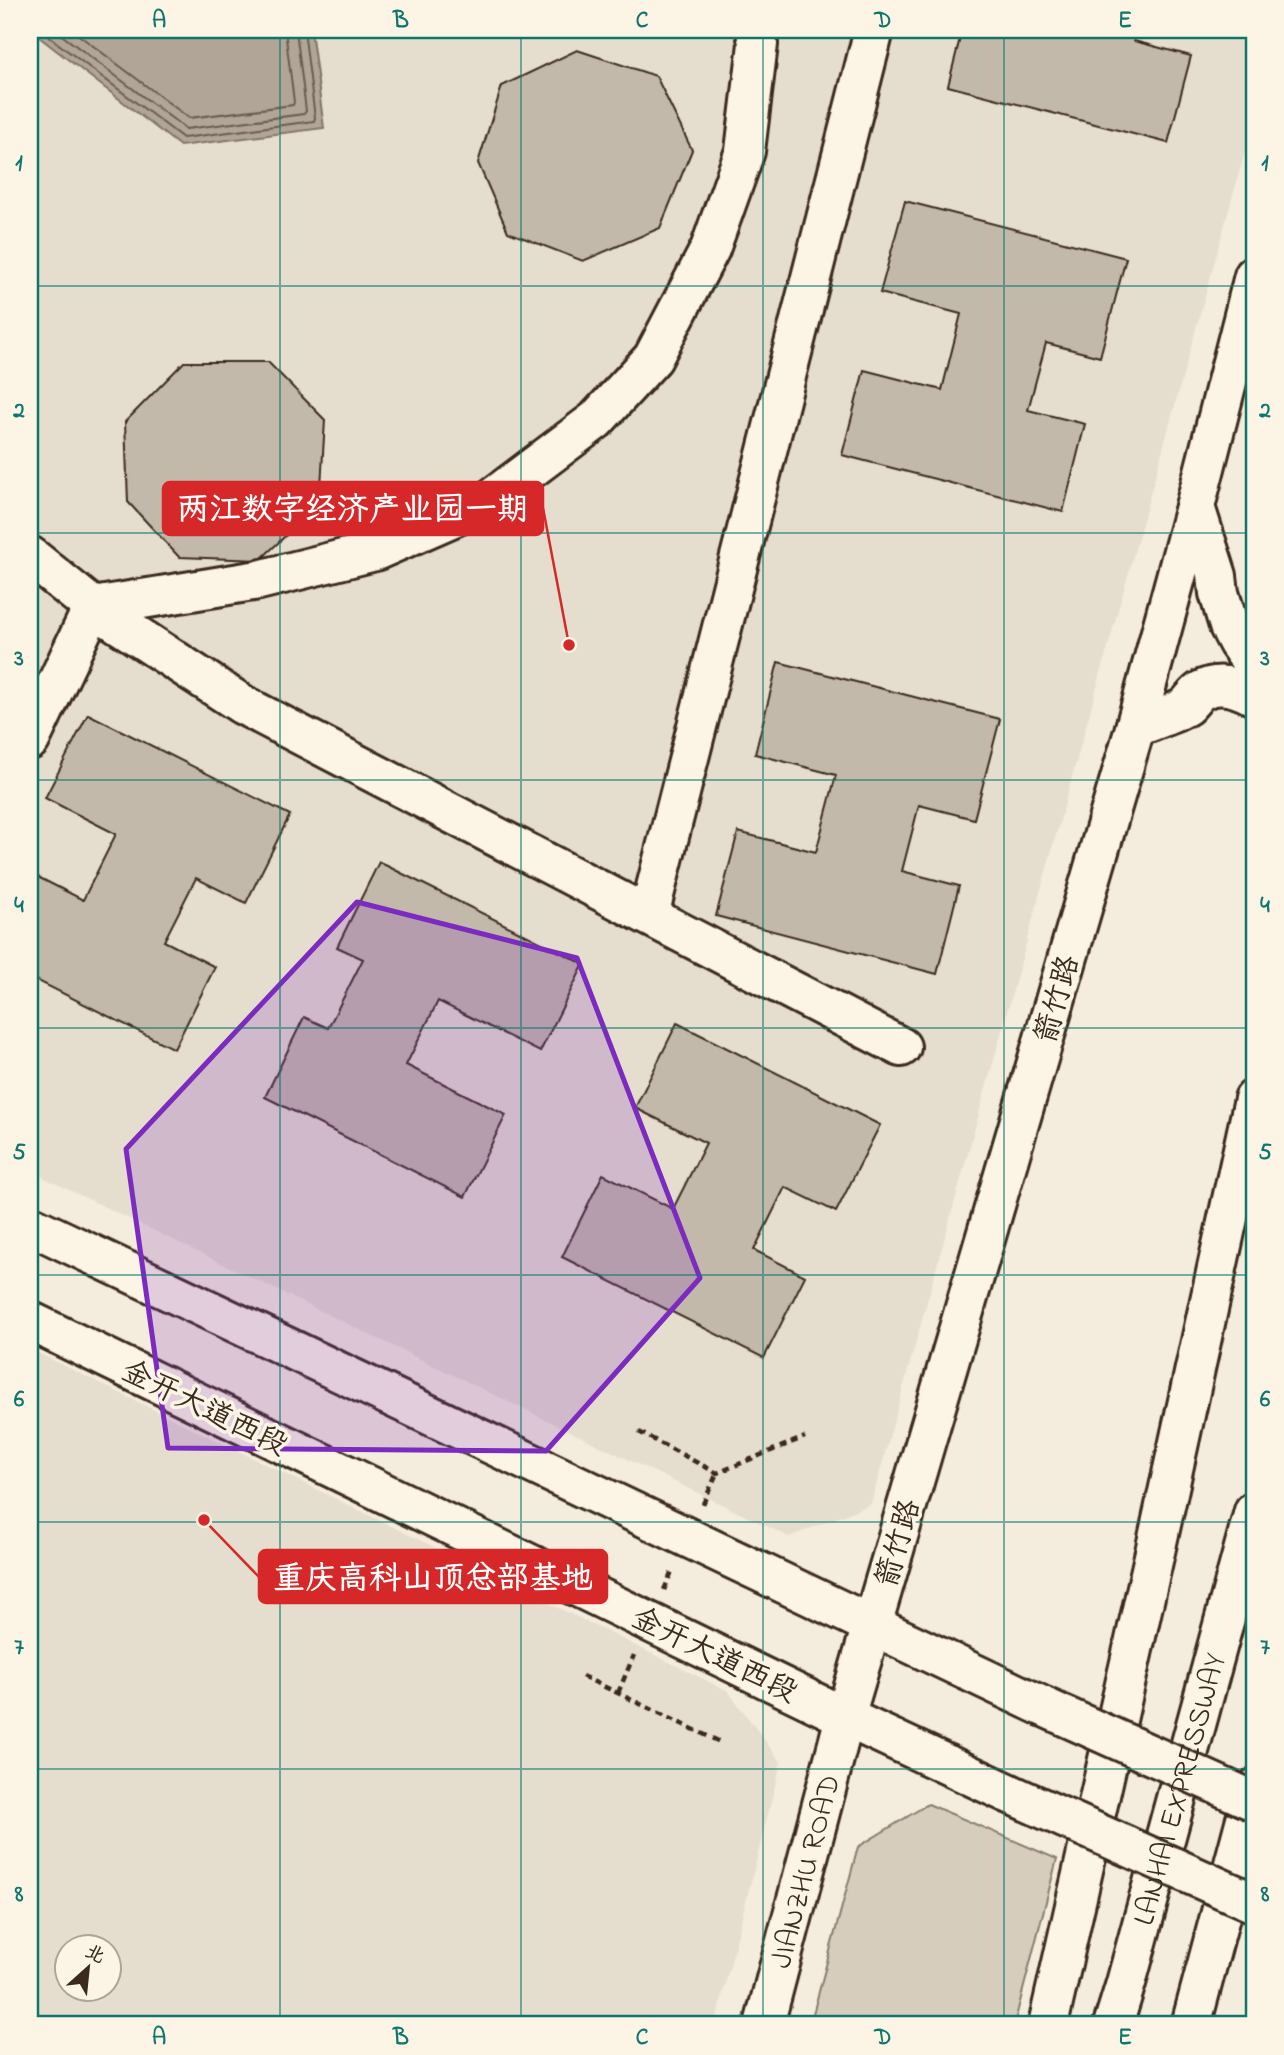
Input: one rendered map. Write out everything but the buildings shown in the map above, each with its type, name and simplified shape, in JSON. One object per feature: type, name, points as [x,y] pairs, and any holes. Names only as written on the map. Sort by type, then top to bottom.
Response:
[{"type":"main road","points":[[93,607],[259,580],[375,551],[487,502],[596,420],[653,358],[710,249],[745,151],[758,44],[756,30]]},
{"type":"main road","points":[[649,915],[874,30]]},
{"type":"main road","name":"箭竹路","points":[[845,1717],[1135,728],[1254,276]]},
{"type":"main road","points":[[1195,507],[1217,576],[1229,626],[1254,666]]},
{"type":"main road","points":[[30,556],[93,607],[243,705],[901,1047]]},
{"type":"main road","points":[[30,740],[93,607]]},
{"type":"main road","points":[[1135,728],[1185,706],[1203,690],[1214,686],[1226,685],[1254,696]]},
{"type":"main road","points":[[1048,2025],[1254,1099]]},
{"type":"main road","points":[[30,1225],[1042,1706],[1254,1801]]},
{"type":"main road","name":"金开大道西段","points":[[30,1321],[845,1717],[1254,1903]]},
{"type":"main road","name":"LANHAI EXPRESSWAY","points":[[1113,2025],[1254,1511]]},
{"type":"main road","name":"JIANZHU ROAD","points":[[764,2025],[845,1717]]},
{"type":"main road","points":[[1191,2025],[1254,1789]]},
{"type":"path","points":[[639,1433],[717,1473]]},
{"type":"path","points":[[700,1509],[717,1473],[805,1437]]},
{"type":"path","points":[[662,1595],[678,1558]]},
{"type":"path","points":[[618,1693],[640,1644]]},
{"type":"path","points":[[582,1676],[720,1742]]},
{"type":"highlighted area","points":[[357,902],[577,958],[700,1278],[546,1451],[168,1448],[126,1149]]},
{"type":"shaded area","points":[[30,30],[1254,30],[1254,119],[871,1504],[789,1537],[30,1171]]},
{"type":"shaded area","points":[[30,1349],[728,1691],[781,1762],[715,2025],[30,2025]]},
{"type":"shaded area","points":[[928,1804],[1057,1859],[1014,2025],[810,2025],[858,1847]]},
{"type":"water","points":[[30,30],[311,30],[324,128],[180,146]]},
{"type":"place","name":"两江数字经济产业园一期","points":[[569,645]]},
{"type":"place","name":"重庆高科山顶总部基地","points":[[204,1520]]}]
